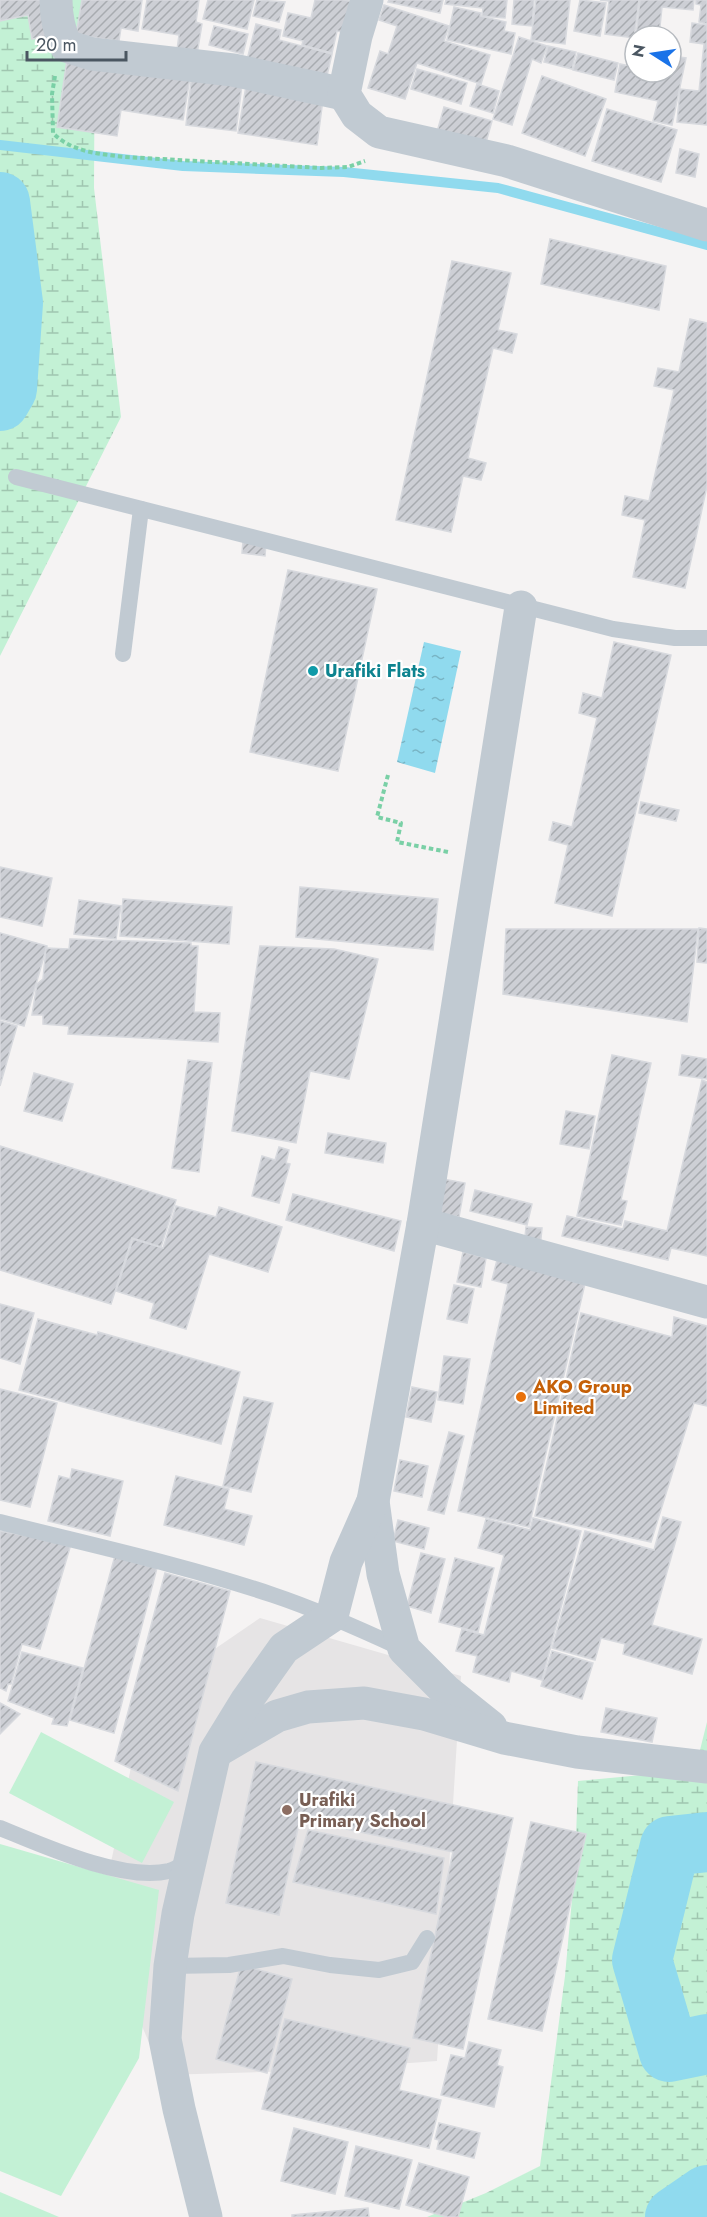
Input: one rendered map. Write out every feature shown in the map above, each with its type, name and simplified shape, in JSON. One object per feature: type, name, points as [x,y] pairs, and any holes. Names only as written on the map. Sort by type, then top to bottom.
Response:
[{"type":"street","points":[[56,0],[58,24],[66,46],[92,54],[233,70],[344,94]]},
{"type":"street","points":[[367,0],[356,36],[344,94],[357,115],[379,132],[507,161],[707,225]]},
{"type":"street","points":[[206,2217],[179,2109],[165,2038],[170,1966],[178,1914],[216,1752],[247,1700],[284,1648],[332,1616],[346,1562],[373,1501],[423,1224],[522,606]]},
{"type":"street","points":[[423,1224],[707,1302]]},
{"type":"street","points":[[373,1501],[383,1574],[404,1649],[446,1691],[504,1738]]},
{"type":"street","points":[[216,1752],[277,1716],[308,1707],[364,1703],[424,1714],[504,1738],[577,1752],[707,1767]]},
{"type":"lane","points":[[16,477],[613,629],[675,638],[707,638]]},
{"type":"lane","points":[[123,654],[141,509]]},
{"type":"lane","points":[[0,1522],[188,1569],[272,1594],[332,1616],[404,1649]]},
{"type":"lane","points":[[0,1828],[48,1848],[106,1867],[146,1873],[170,1871],[190,1861]]},
{"type":"lane","points":[[170,1966],[229,1965],[283,1956],[330,1965],[379,1970],[412,1962],[427,1938]]},
{"type":"path","points":[[66,46],[56,72],[51,118],[53,133],[61,142],[74,147],[126,157],[321,168],[348,167],[366,161],[379,132]]},
{"type":"path","points":[[388,775],[377,817],[401,823],[397,842],[481,859]]},
{"type":"shaded area","name":"Urafiki Primary School","points":[[260,1618],[461,1676],[437,2061],[301,2071],[163,2075],[98,1924],[146,1696]]},
{"type":"green space","points":[[0,0],[95,0],[94,188],[121,417],[0,656]]},
{"type":"green space","points":[[707,1722],[707,2217],[427,2217],[486,2193],[540,2166],[565,1976],[575,1866],[578,1781],[695,1770]]},
{"type":"green space","points":[[41,1732],[174,1802],[142,1863],[9,1793]]},
{"type":"green space","points":[[0,1844],[159,1890],[139,2058],[61,2196],[0,2171]]},
{"type":"green space","points":[[0,2192],[59,2217],[0,2217]]},
{"type":"water","points":[[424,642],[461,651],[435,773],[397,762]]},
{"type":"building","points":[[0,0],[46,0],[52,35],[32,39],[28,15],[0,21]]},
{"type":"building","points":[[82,0],[142,0],[138,31],[121,28],[119,41],[76,35]]},
{"type":"building","points":[[147,0],[199,0],[196,22],[202,24],[197,54],[177,50],[179,35],[142,29]]},
{"type":"building","points":[[208,0],[254,0],[247,29],[203,19]]},
{"type":"building","points":[[257,0],[285,2],[279,22],[253,16]]},
{"type":"building","points":[[315,0],[354,2],[347,33],[337,31],[332,53],[302,45],[303,41],[283,36],[288,13],[311,18]]},
{"type":"building","points":[[389,0],[443,0],[440,13],[388,2]]},
{"type":"building","points":[[446,0],[507,0],[505,18],[482,16],[483,8],[445,4]]},
{"type":"building","points":[[514,0],[534,0],[532,26],[512,24]]},
{"type":"building","points":[[536,0],[570,0],[565,44],[531,40]]},
{"type":"building","points":[[580,0],[606,3],[600,36],[574,31]]},
{"type":"building","points":[[600,0],[639,0],[636,24],[623,24],[623,36],[605,34],[609,1]]},
{"type":"building","points":[[640,0],[694,0],[693,10],[662,7],[660,24],[637,24]]},
{"type":"building","points":[[696,0],[707,0],[707,24],[699,22],[701,5],[696,4]]},
{"type":"building","points":[[384,5],[449,26],[444,41],[490,55],[481,84],[417,63],[405,99],[368,88],[380,51],[388,54],[397,26],[379,20]]},
{"type":"building","points":[[454,7],[506,22],[504,31],[515,33],[511,54],[447,40]]},
{"type":"building","points":[[692,23],[707,25],[707,125],[677,122],[680,89],[699,91],[704,44],[690,42]]},
{"type":"building","points":[[256,24],[281,30],[279,40],[332,54],[325,84],[246,64]]},
{"type":"building","points":[[214,26],[248,34],[243,54],[209,45]]},
{"type":"building","points":[[519,37],[547,46],[541,63],[532,59],[512,125],[493,119]]},
{"type":"building","points":[[548,46],[576,52],[572,69],[544,62]]},
{"type":"building","points":[[68,53],[191,72],[183,120],[121,110],[117,136],[57,127]]},
{"type":"building","points":[[578,53],[618,63],[614,80],[573,70]]},
{"type":"building","points":[[620,64],[623,65],[623,84],[681,84],[672,125],[653,121],[658,101],[615,92]]},
{"type":"building","points":[[417,69],[467,83],[461,104],[411,89]]},
{"type":"building","points":[[192,73],[242,85],[236,131],[186,125]]},
{"type":"building","points":[[542,76],[606,99],[585,156],[522,133]]},
{"type":"building","points":[[247,80],[324,92],[317,145],[238,133]]},
{"type":"building","points":[[477,84],[499,91],[493,113],[470,106]]},
{"type":"building","points":[[444,107],[492,121],[485,146],[437,132]]},
{"type":"building","points":[[607,109],[677,130],[661,182],[592,161]]},
{"type":"building","points":[[680,149],[699,154],[695,177],[676,173]]},
{"type":"building","points":[[550,239],[666,266],[659,310],[541,284]]},
{"type":"building","points":[[452,261],[511,273],[498,330],[517,334],[512,353],[493,348],[468,458],[486,463],[481,480],[463,476],[451,532],[396,520]]},
{"type":"building","points":[[690,319],[707,323],[707,486],[685,588],[633,577],[645,520],[622,515],[625,496],[649,501],[674,390],[654,386],[658,368],[679,372]]},
{"type":"building","points":[[243,541],[266,543],[265,556],[242,553]]},
{"type":"building","name":"Urafiki Flats","points":[[288,570],[377,589],[338,771],[250,752]]},
{"type":"building","points":[[614,642],[671,655],[612,916],[555,903],[568,845],[549,840],[553,822],[572,827],[597,718],[579,713],[583,693],[602,698]]},
{"type":"building","points":[[641,802],[679,810],[676,821],[639,813]]},
{"type":"building","points":[[0,867],[52,878],[42,926],[0,917]]},
{"type":"building","points":[[300,887],[438,899],[433,950],[296,937]]},
{"type":"building","points":[[123,899],[232,907],[229,944],[120,936]]},
{"type":"building","points":[[79,900],[121,906],[116,939],[74,934]]},
{"type":"building","points":[[699,928],[707,929],[707,963],[697,962]]},
{"type":"building","points":[[506,929],[698,929],[687,1022],[503,994]]},
{"type":"building","points":[[0,933],[47,946],[24,1026],[0,1019]]},
{"type":"building","points":[[70,939],[191,943],[191,946],[198,946],[194,1012],[220,1013],[218,1042],[68,1034],[69,1026],[43,1024],[43,1015],[32,1015],[37,984],[43,979],[46,948],[69,949]]},
{"type":"building","points":[[260,946],[334,949],[378,959],[349,1079],[310,1071],[296,1143],[232,1131]]},
{"type":"building","points":[[0,1021],[17,1026],[0,1086]]},
{"type":"building","points":[[612,1055],[651,1063],[621,1200],[627,1201],[621,1225],[577,1216]]},
{"type":"building","points":[[682,1055],[707,1059],[707,1079],[679,1075]]},
{"type":"building","points":[[188,1060],[212,1063],[199,1172],[172,1168]]},
{"type":"building","points":[[34,1073],[73,1084],[62,1121],[24,1111]]},
{"type":"building","points":[[702,1080],[707,1082],[707,1256],[671,1248],[668,1260],[562,1236],[567,1216],[623,1229],[625,1221],[667,1231]]},
{"type":"building","points":[[566,1111],[595,1116],[589,1149],[560,1144]]},
{"type":"building","points":[[328,1133],[386,1143],[383,1163],[325,1153]]},
{"type":"building","points":[[0,1146],[176,1200],[161,1247],[132,1238],[111,1304],[0,1270]]},
{"type":"building","points":[[279,1147],[289,1150],[286,1163],[290,1164],[279,1203],[252,1196],[262,1156],[275,1160]]},
{"type":"building","points":[[443,1179],[465,1183],[459,1217],[438,1213]]},
{"type":"building","points":[[475,1190],[532,1204],[527,1225],[470,1211]]},
{"type":"building","points":[[293,1194],[401,1221],[394,1251],[286,1220]]},
{"type":"building","points":[[176,1206],[216,1217],[219,1207],[282,1227],[268,1272],[209,1254],[186,1329],[150,1318],[154,1303],[116,1291],[133,1239],[163,1248]]},
{"type":"building","points":[[526,1227],[542,1228],[540,1249],[524,1247]]},
{"type":"building","points":[[463,1252],[486,1258],[481,1287],[457,1282]]},
{"type":"building","name":"AKO Group Limited","points":[[497,1260],[586,1279],[529,1527],[458,1511],[508,1284],[492,1280]]},
{"type":"building","points":[[454,1285],[474,1289],[467,1323],[447,1319]]},
{"type":"building","points":[[0,1304],[34,1313],[20,1364],[0,1358]]},
{"type":"building","points":[[581,1313],[672,1337],[674,1317],[707,1326],[707,1406],[694,1403],[651,1542],[535,1516]]},
{"type":"building","points":[[38,1319],[97,1335],[98,1332],[240,1372],[221,1444],[19,1390]]},
{"type":"building","points":[[444,1356],[470,1359],[463,1404],[438,1400]]},
{"type":"building","points":[[412,1387],[437,1392],[431,1422],[406,1417]]},
{"type":"building","points":[[0,1389],[57,1403],[30,1507],[0,1500]]},
{"type":"building","points":[[244,1397],[273,1403],[251,1492],[223,1486]]},
{"type":"building","points":[[449,1432],[464,1436],[444,1514],[428,1510]]},
{"type":"building","points":[[400,1460],[428,1466],[422,1497],[394,1491]]},
{"type":"building","points":[[72,1469],[123,1481],[110,1536],[48,1521],[59,1476],[70,1479]]},
{"type":"building","points":[[176,1476],[229,1489],[224,1509],[252,1516],[244,1545],[164,1525]]},
{"type":"building","points":[[663,1517],[681,1522],[652,1625],[702,1639],[692,1674],[623,1654],[625,1644],[601,1638],[595,1660],[552,1648],[585,1531],[654,1550]]},
{"type":"building","points":[[533,1518],[581,1531],[542,1680],[511,1671],[509,1682],[473,1672],[477,1656],[456,1651],[462,1629],[484,1635],[504,1555],[478,1548],[486,1519],[530,1530]]},
{"type":"building","points":[[398,1520],[429,1528],[424,1549],[393,1541]]},
{"type":"building","points":[[0,1531],[71,1544],[40,1649],[22,1644],[11,1684],[8,1684],[6,1691],[0,1688]]},
{"type":"building","points":[[116,1552],[158,1564],[114,1733],[70,1720]]},
{"type":"building","points":[[421,1553],[445,1559],[431,1613],[407,1606]]},
{"type":"building","points":[[455,1558],[494,1568],[478,1632],[439,1622]]},
{"type":"building","points":[[165,1573],[230,1591],[178,1791],[115,1761]]},
{"type":"building","points":[[552,1651],[593,1663],[582,1699],[541,1686]]},
{"type":"building","points":[[22,1652],[83,1668],[67,1726],[52,1724],[54,1718],[8,1701]]},
{"type":"building","points":[[0,1703],[20,1714],[0,1734]]},
{"type":"building","points":[[606,1708],[657,1718],[652,1742],[601,1732]]},
{"type":"building","points":[[256,1762],[513,1818],[463,2049],[413,2038],[453,1852],[300,1819],[279,1915],[226,1903]]},
{"type":"building","points":[[531,1822],[586,1834],[542,2031],[488,2019]]},
{"type":"building","points":[[308,1830],[444,1858],[436,1914],[293,1882]]},
{"type":"building","points":[[241,1965],[292,1979],[267,2073],[216,2059]]},
{"type":"building","points":[[285,2019],[410,2048],[399,2090],[441,2100],[429,2148],[262,2109]]},
{"type":"building","points":[[469,2042],[501,2050],[497,2065],[503,2067],[494,2107],[441,2095],[451,2055],[465,2058]]},
{"type":"building","points":[[439,2123],[480,2133],[474,2158],[437,2149],[439,2140],[435,2139]]},
{"type":"building","points":[[294,2128],[348,2142],[335,2194],[281,2181]]},
{"type":"building","points":[[356,2146],[412,2160],[399,2209],[345,2196]]},
{"type":"building","points":[[419,2163],[469,2177],[458,2217],[447,2217],[406,2205]]},
{"type":"building","points":[[368,2208],[369,2217],[292,2217],[292,2215]]},
{"type":"waterway","points":[[0,145],[183,166],[344,172],[498,188],[707,245]]},
{"type":"waterway","points":[[0,202],[13,303],[7,389],[0,401]]},
{"type":"waterway","points":[[707,1842],[670,1846],[642,1960],[669,2052],[707,2044]]},
{"type":"waterway","points":[[675,2217],[707,2195]]},
{"type":"place","name":"Urafiki Flats","points":[[313,671]]},
{"type":"place","name":"AKO Group Limited","points":[[521,1397]]},
{"type":"place","name":"Urafiki Primary School","points":[[287,1810]]}]
